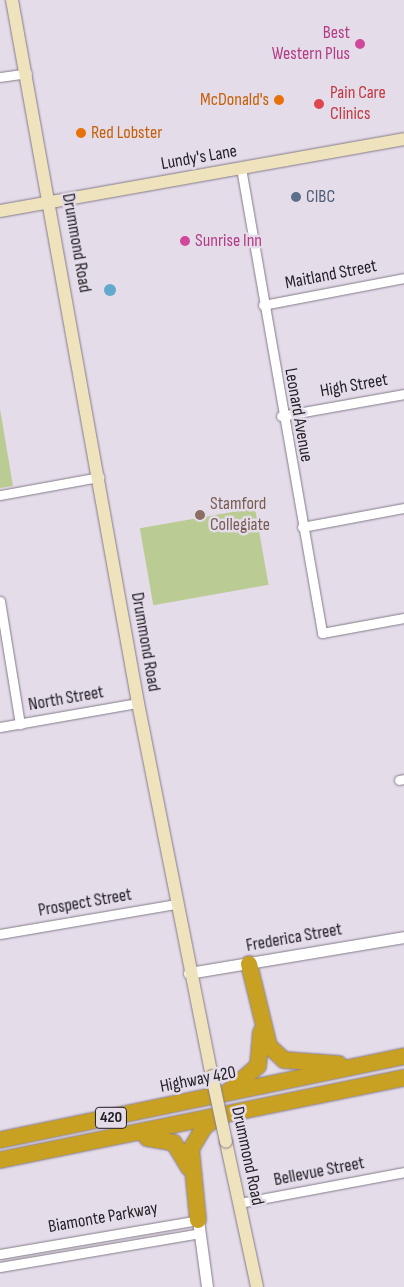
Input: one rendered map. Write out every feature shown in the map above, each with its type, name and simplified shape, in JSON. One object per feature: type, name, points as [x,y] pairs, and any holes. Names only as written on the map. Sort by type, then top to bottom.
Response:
[{"type":"highway","points":[[249,964],[260,1020],[269,1046],[284,1060],[371,1064]]},
{"type":"highway","points":[[222,1096],[258,1066],[260,1020]]},
{"type":"highway","name":"Highway 420","points":[[0,1140],[222,1096],[404,1056]]},
{"type":"highway","name":"420","points":[[0,1160],[215,1119],[404,1078]]},
{"type":"highway","points":[[199,1226],[191,1174],[191,1149],[204,1128],[215,1119]]},
{"type":"highway","points":[[115,1138],[164,1138],[180,1148],[191,1174]]},
{"type":"main road","name":"Drummond Road","points":[[12,0],[51,202],[138,702],[189,974],[257,1287]]},
{"type":"main road","name":"Lundy's Lane","points":[[0,211],[404,138]]},
{"type":"street","points":[[0,77],[27,73]]},
{"type":"street","name":"Leonard Avenue","points":[[241,168],[281,416],[322,633],[404,618]]},
{"type":"street","name":"Maitland Street","points":[[264,305],[404,278]]},
{"type":"street","name":"High Street","points":[[281,416],[404,394]]},
{"type":"street","points":[[0,495],[99,477]]},
{"type":"street","points":[[302,527],[404,508]]},
{"type":"street","points":[[0,602],[20,724]]},
{"type":"street","name":"North Street","points":[[0,727],[138,702]]},
{"type":"street","name":"Prospect Street","points":[[0,934],[176,904]]},
{"type":"street","name":"Frederica Street","points":[[189,974],[404,937]]},
{"type":"street","name":"Bellevue Street","points":[[240,1203],[404,1172]]},
{"type":"street","points":[[199,1226],[207,1287]]},
{"type":"street","name":"Biamonte Parkway","points":[[0,1254],[199,1226]]},
{"type":"street","name":"Biamonte Parkway","points":[[0,1267],[199,1226]]},
{"type":"green space","points":[[0,409],[13,486],[0,488]]},
{"type":"green space","points":[[255,508],[269,585],[153,605],[140,528]]},
{"type":"water","points":[[108,284],[112,284],[116,290],[112,296],[108,296],[104,292],[104,288]]},
{"type":"place","name":"Best Western Plus","points":[[360,44]]},
{"type":"place","name":"McDonald's","points":[[279,100]]},
{"type":"place","name":"Pain Care Clinics","points":[[319,104]]},
{"type":"place","name":"Red Lobster","points":[[81,133]]},
{"type":"place","name":"CIBC","points":[[296,197]]},
{"type":"place","name":"Sunrise Inn","points":[[185,241]]},
{"type":"place","name":"Stamford Collegiate","points":[[200,515]]}]
